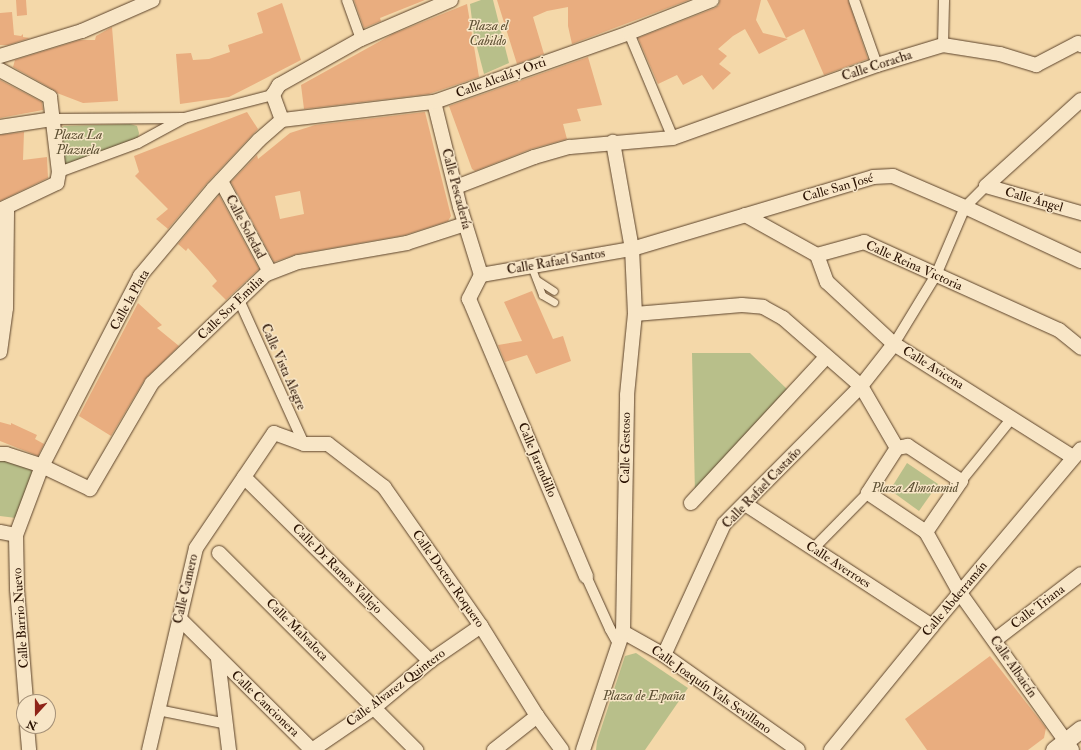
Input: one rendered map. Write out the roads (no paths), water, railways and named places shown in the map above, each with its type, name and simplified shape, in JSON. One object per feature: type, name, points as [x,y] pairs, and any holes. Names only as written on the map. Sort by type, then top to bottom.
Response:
[{"type":"street","points":[[0,56],[82,31],[153,0]]},
{"type":"street","points":[[347,0],[361,39]]},
{"type":"street","points":[[0,127],[53,119],[184,118],[273,95],[280,84],[361,39],[451,0]]},
{"type":"street","name":"Calle Alcalá y Orti","points":[[282,120],[434,102],[630,33],[712,0]]},
{"type":"street","points":[[854,0],[877,65]]},
{"type":"street","points":[[943,45],[944,0]]},
{"type":"street","points":[[630,33],[674,138]]},
{"type":"street","name":"Calle Coracha","points":[[456,187],[534,157],[570,147],[613,142],[674,138],[877,65],[943,45],[1000,54],[1036,65],[1078,43],[1081,45]]},
{"type":"street","points":[[0,70],[50,97],[59,172],[57,183],[4,209],[6,308],[0,352]]},
{"type":"street","points":[[273,95],[282,120]]},
{"type":"street","points":[[894,344],[936,275],[965,207],[1081,100]]},
{"type":"street","name":"Calle Pescadería","points":[[434,102],[465,224],[481,275]]},
{"type":"street","points":[[59,172],[138,143],[184,118]]},
{"type":"street","name":"Calle la Plata","points":[[16,535],[42,466],[140,276],[221,181],[263,136],[282,120]]},
{"type":"street","name":"Calle Gestoso","points":[[583,750],[621,638],[627,395],[635,314],[632,249],[613,142]]},
{"type":"street","name":"Calle San José","points":[[632,249],[873,177],[893,176],[965,207],[1081,261]]},
{"type":"street","name":"Calle Soledad","points":[[221,181],[270,272]]},
{"type":"street","name":"Calle Ángel","points":[[986,186],[1081,214]]},
{"type":"street","points":[[745,215],[817,256]]},
{"type":"street","name":"Calle Sor Emilia","points":[[42,466],[90,489],[152,383],[266,274],[298,262],[407,243],[465,224]]},
{"type":"street","name":"Calle Reina Victoria","points":[[817,256],[864,242],[1060,330],[1081,348]]},
{"type":"street","name":"Calle Rafael Santos","points":[[481,275],[632,249]]},
{"type":"street","name":"Calle Avicena","points":[[817,256],[827,282],[894,344],[1012,418],[1077,453]]},
{"type":"street","name":"Calle Jarandillo","points":[[481,275],[469,299],[610,630],[621,638]]},
{"type":"street","name":"Calle Vista Alegre","points":[[239,300],[304,444]]},
{"type":"street","points":[[635,314],[742,305],[763,307],[783,318],[861,386],[897,448]]},
{"type":"street","name":"Calle Rafael Castaño","points":[[664,655],[724,524],[861,386],[894,344]]},
{"type":"street","points":[[691,503],[826,357]]},
{"type":"street","points":[[868,493],[926,532],[961,481],[1012,418]]},
{"type":"street","name":"Calle Camero","points":[[149,750],[196,548],[274,433],[304,444]]},
{"type":"street","name":"Calle Doctor Roquero","points":[[304,444],[328,444],[384,487],[481,626],[537,716],[562,750]]},
{"type":"street","points":[[813,549],[868,493],[897,448],[908,446],[961,481]]},
{"type":"street","name":"Calle Abderramán","points":[[831,750],[932,626],[1077,453]]},
{"type":"street","points":[[0,454],[6,454],[42,466]]},
{"type":"street","name":"Calle Dr Ramos Vallejo","points":[[244,477],[430,661]]},
{"type":"street","name":"Calle Averroes","points":[[745,504],[932,626]]},
{"type":"street","points":[[0,532],[16,535]]},
{"type":"street","name":"Calle Albaicín","points":[[926,532],[960,594],[995,640],[1064,747]]},
{"type":"street","name":"Calle Barrio Nuevo","points":[[16,535],[17,589],[25,694]]},
{"type":"street","name":"Calle Malvaloca","points":[[219,552],[375,707],[416,750]]},
{"type":"street","name":"Calle Triana","points":[[995,640],[1081,574]]},
{"type":"street","name":"Calle Cancionera","points":[[180,619],[218,659],[312,750]]},
{"type":"street","name":"Calle Alvarez Quintero","points":[[312,750],[375,707],[430,661],[481,626]]},
{"type":"street","name":"Calle Joaquín Vals Sevillano","points":[[621,638],[664,655],[798,750]]},
{"type":"street","points":[[218,659],[229,750]]},
{"type":"street","points":[[158,710],[226,724]]},
{"type":"street","points":[[494,750],[537,716]]},
{"type":"street","points":[[1064,747],[1081,729]]},
{"type":"street","points":[[27,734],[28,750]]},
{"type":"lane","points":[[531,266],[542,295],[554,302]]},
{"type":"lane","points":[[537,280],[554,291]]},
{"type":"park label","name":"Plaza el Cabildo","points":[[488,34]]},
{"type":"park label","name":"Plaza La Plazuela","points":[[78,144]]},
{"type":"park label","name":"Plaza Almotamid","points":[[915,488]]},
{"type":"park label","name":"Plaza de España","points":[[644,696]]}]
